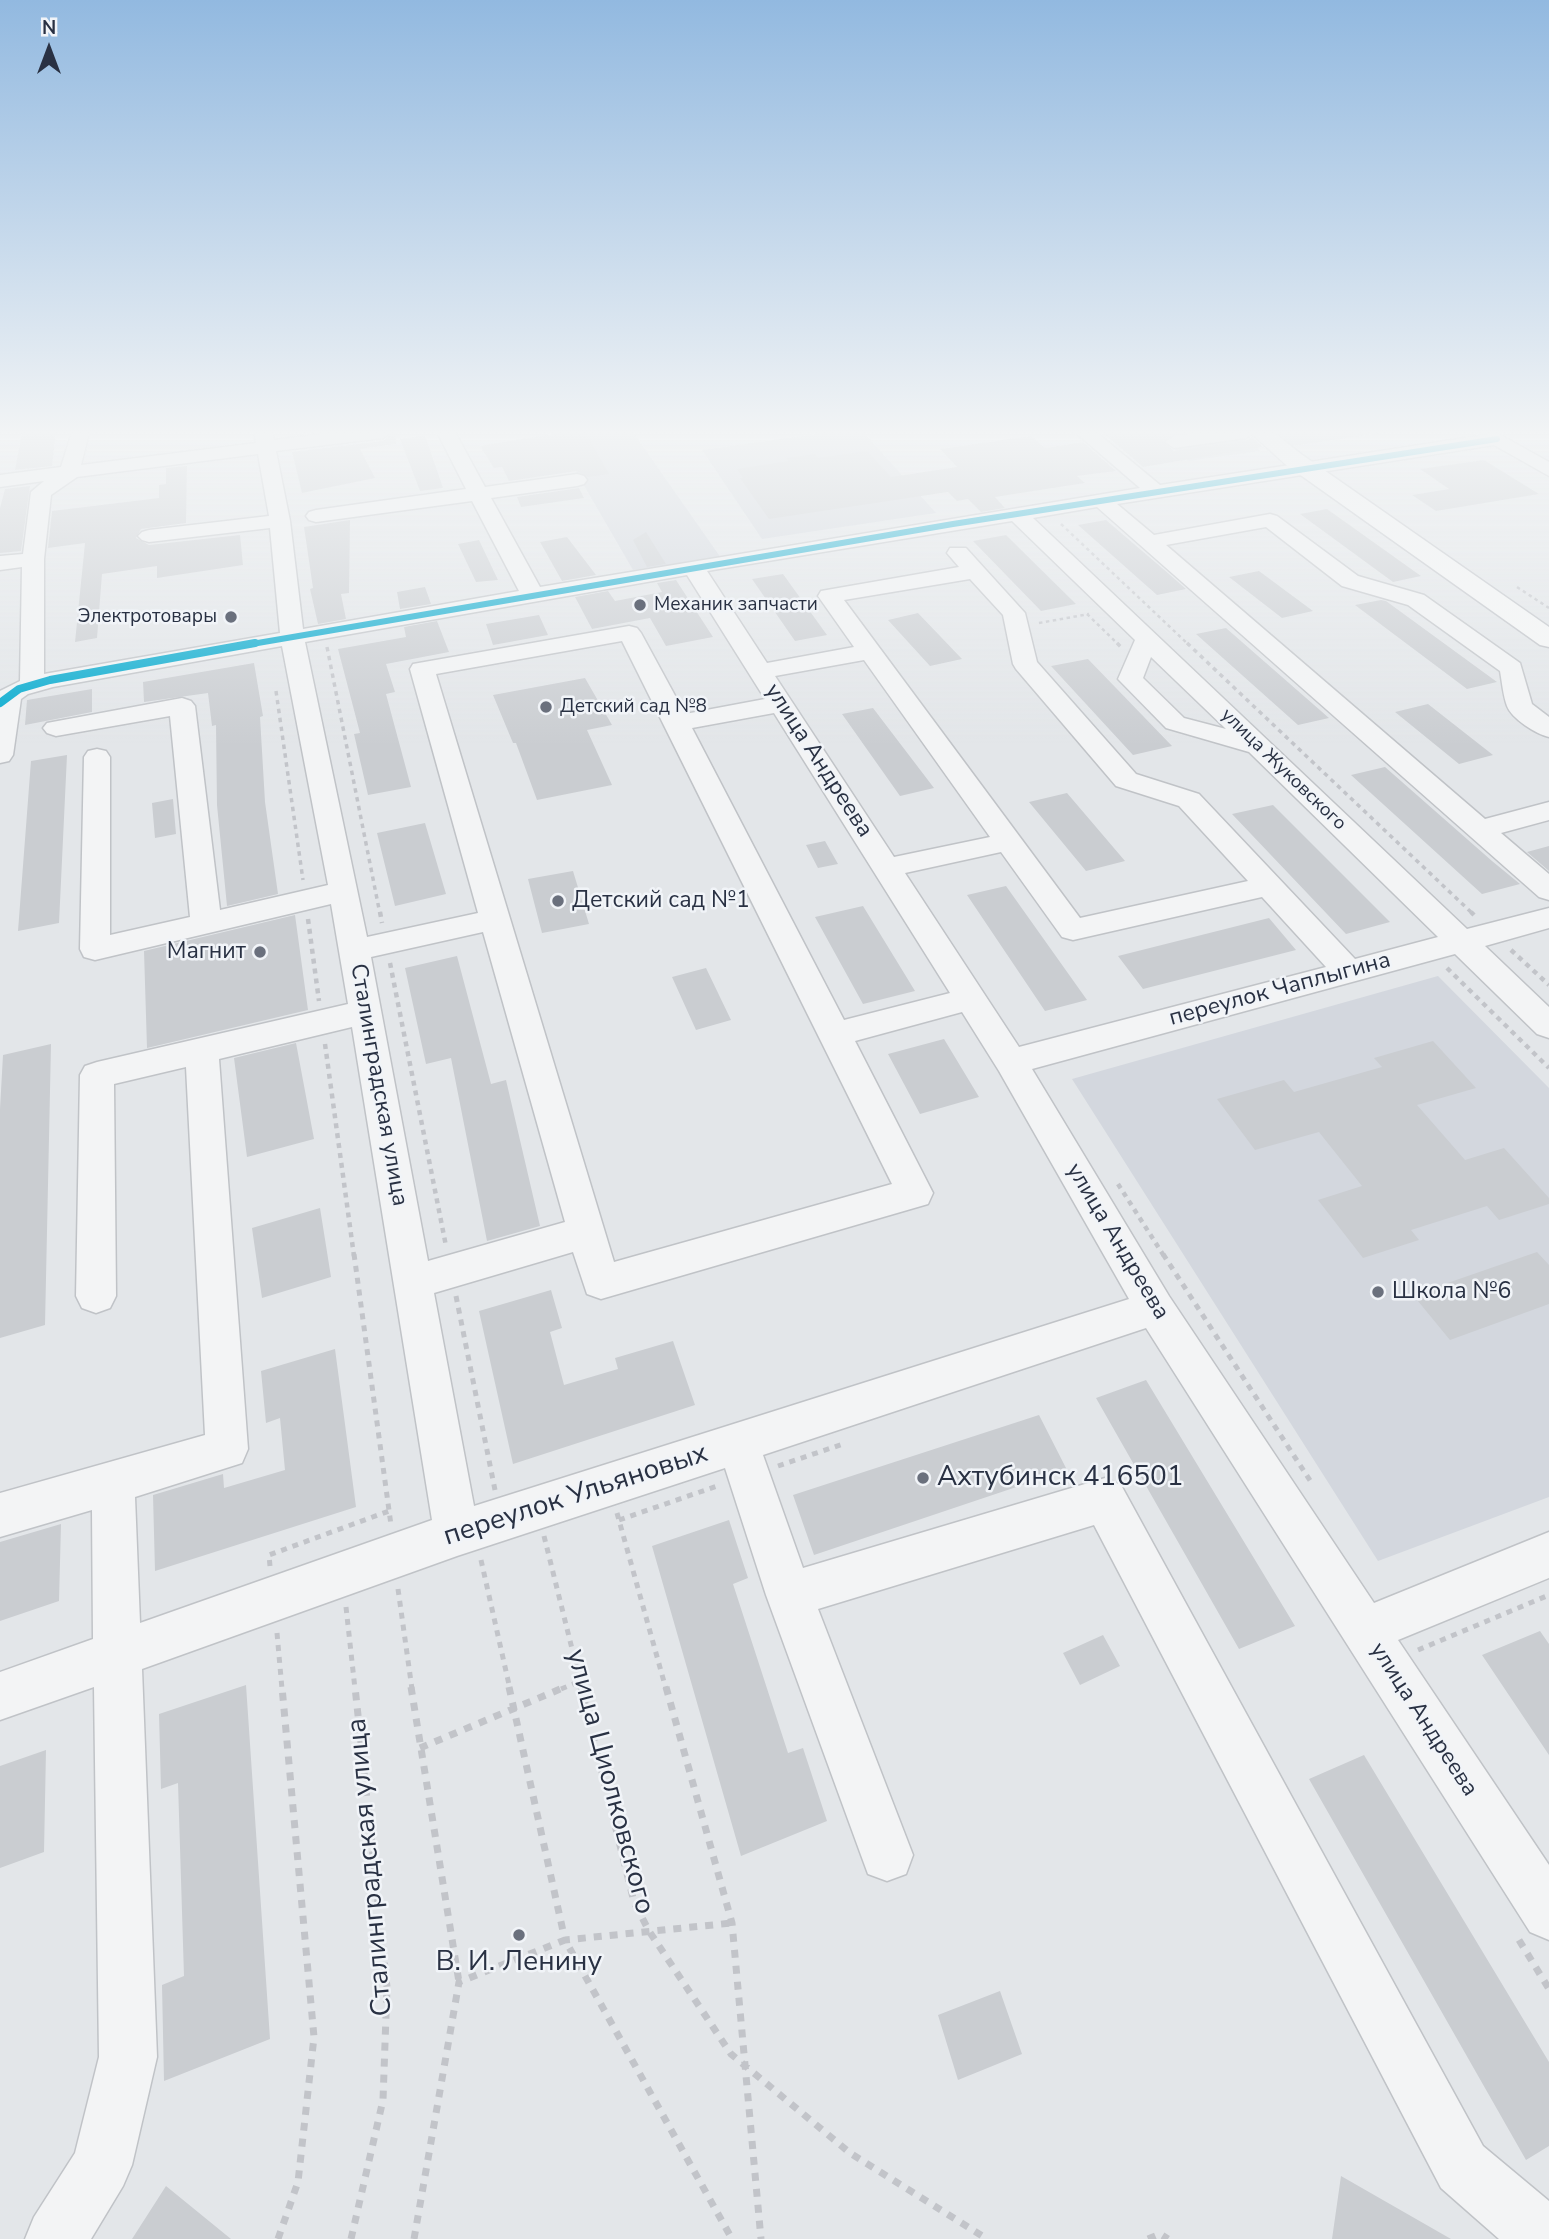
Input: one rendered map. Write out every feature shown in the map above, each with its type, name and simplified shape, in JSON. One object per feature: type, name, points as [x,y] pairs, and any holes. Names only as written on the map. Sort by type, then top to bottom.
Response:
[{"type":"main road","points":[[1404,536],[1549,639]]},
{"type":"street","points":[[32,685],[33,559],[36,536]]},
{"type":"street","name":"Сталинградская улица","points":[[280,536],[283,638],[344,891],[370,946],[366,1012],[457,1534]]},
{"type":"street","points":[[502,536],[533,596]]},
{"type":"street","points":[[0,755],[4,700],[32,685],[283,638],[883,536]]},
{"type":"street","points":[[944,536],[1014,614],[1025,663],[1126,780],[1189,800],[1349,972]]},
{"type":"street","name":"улица Жуковского","points":[[1040,536],[1549,1026]]},
{"type":"street","points":[[1143,536],[1549,890]]},
{"type":"street","points":[[1149,542],[1179,536]]},
{"type":"street","points":[[1292,536],[1350,581],[1416,600],[1511,668],[1520,707],[1549,729]]},
{"type":"street","points":[[0,563],[33,559]]},
{"type":"street","name":"улица Андреева","points":[[693,567],[1011,1062],[1155,1308],[1549,1913]]},
{"type":"street","points":[[975,571],[828,596],[1073,930],[1269,886]]},
{"type":"street","points":[[629,633],[677,723],[915,1193],[601,1282],[422,669],[629,633]]},
{"type":"street","points":[[1147,639],[1130,679],[1175,723],[1259,747]]},
{"type":"street","points":[[761,671],[869,652]]},
{"type":"street","points":[[677,723],[781,704]]},
{"type":"street","points":[[56,728],[182,706],[206,923]]},
{"type":"street","points":[[97,757],[95,949],[344,891]]},
{"type":"street","points":[[1482,829],[1549,811]]},
{"type":"street","points":[[886,868],[1008,842]]},
{"type":"street","name":"переулок Чаплыгина","points":[[1011,1062],[1549,918]]},
{"type":"street","points":[[370,946],[495,919]]},
{"type":"street","points":[[834,1034],[970,999]]},
{"type":"street","points":[[96,1296],[97,1075],[366,1012]]},
{"type":"street","points":[[0,1515],[228,1449],[202,1050]]},
{"type":"street","points":[[413,1282],[586,1232]]},
{"type":"street","name":"переулок Ульяновых","points":[[0,1696],[457,1534],[1155,1308]]},
{"type":"street","points":[[738,1443],[789,1595],[887,1855]]},
{"type":"street","points":[[55,2239],[102,2165],[128,2057],[114,1482]]},
{"type":"street","points":[[789,1595],[1105,1500],[1462,2167],[1546,2239]]},
{"type":"street","points":[[1365,1630],[1549,1555]]},
{"type":"path","points":[[1074,536],[1549,985]]},
{"type":"path","points":[[283,638],[271,655],[389,1511],[404,1642],[459,1982],[414,2239]]},
{"type":"path","name":"улица Циолковского","points":[[326,640],[370,946],[451,1271],[519,1514],[581,1681],[634,1902],[649,1931],[731,2054],[850,2153],[987,2239]]},
{"type":"path","points":[[609,1485],[732,1923],[761,2239]]},
{"type":"path","points":[[278,2239],[298,2182],[314,2037],[269,1555],[389,1511]]},
{"type":"path","points":[[519,1514],[479,1562],[565,1940],[732,2239]]},
{"type":"path","name":"Сталинградская улица","points":[[343,1575],[387,1987],[383,2100],[351,2239]]},
{"type":"path","points":[[1417,1650],[1549,1595]]},
{"type":"path","points":[[421,1748],[513,1712],[581,1681]]},
{"type":"path","points":[[459,1982],[565,1940],[732,1923]]},
{"type":"path","points":[[1149,2239],[1160,2234],[1168,2239]]},
{"type":"shaded area","points":[[614,536],[706,536],[721,558],[633,570]]},
{"type":"shaded area","name":"Школа №6","points":[[1438,976],[1549,1088],[1549,1497],[1378,1561],[1072,1079]]},
{"type":"building","points":[[0,536],[23,536],[21,551],[0,553]]},
{"type":"building","points":[[49,536],[137,536],[149,545],[240,536],[243,565],[157,578],[157,566],[102,574],[97,638],[75,642],[85,543],[48,548]]},
{"type":"building","points":[[305,536],[350,536],[349,593],[341,594],[346,619],[318,624],[310,589],[313,588]]},
{"type":"building","points":[[639,536],[649,536],[666,564],[647,567],[633,540]]},
{"type":"building","points":[[1008,536],[1076,604],[1041,611],[973,541]]},
{"type":"building","points":[[1091,536],[1125,536],[1186,589],[1157,595]]},
{"type":"building","points":[[1331,536],[1366,536],[1421,576],[1393,582]]},
{"type":"building","points":[[567,537],[596,575],[562,581],[540,542]]},
{"type":"building","points":[[479,540],[498,580],[476,582],[458,544]]},
{"type":"building","points":[[1259,571],[1313,611],[1282,618],[1229,577]]},
{"type":"building","points":[[783,574],[827,635],[795,641],[752,579]]},
{"type":"building","points":[[676,580],[713,637],[666,646],[650,618],[592,629],[575,597],[608,591],[615,601],[662,592],[657,583]]},
{"type":"building","points":[[425,587],[431,604],[400,609],[397,592]]},
{"type":"building","points":[[1381,600],[1497,682],[1467,689],[1355,605]]},
{"type":"building","points":[[918,613],[962,659],[930,666],[888,620]]},
{"type":"building","points":[[539,615],[548,635],[493,645],[486,624]]},
{"type":"building","points":[[437,621],[449,652],[386,664],[395,692],[386,694],[411,787],[368,795],[354,734],[360,733],[338,649],[406,637],[404,627]]},
{"type":"building","points":[[1226,628],[1329,718],[1298,725],[1196,634]]},
{"type":"building","points":[[1088,659],[1172,746],[1133,755],[1051,666]]},
{"type":"building","points":[[254,663],[263,716],[260,717],[265,802],[278,894],[227,906],[217,805],[216,725],[212,726],[208,693],[144,702],[143,682]]},
{"type":"building","points":[[585,678],[612,725],[587,730],[612,785],[537,800],[516,743],[513,743],[493,695]]},
{"type":"building","points":[[92,689],[92,712],[25,725],[27,700]]},
{"type":"building","points":[[1428,704],[1493,755],[1459,764],[1395,712]]},
{"type":"building","points":[[873,708],[934,788],[900,796],[842,714]]},
{"type":"building","points":[[67,755],[59,923],[18,931],[31,761]]},
{"type":"building","points":[[1385,767],[1520,884],[1482,894],[1351,775]]},
{"type":"building","points":[[1067,793],[1125,861],[1086,871],[1029,802]]},
{"type":"building","points":[[173,799],[176,834],[155,838],[152,803]]},
{"type":"building","points":[[1273,805],[1390,922],[1346,934],[1232,814]]},
{"type":"building","points":[[425,823],[446,894],[395,906],[377,833]]},
{"type":"building","points":[[825,841],[838,864],[818,868],[806,845]]},
{"type":"building","points":[[1549,846],[1549,871],[1527,852]]},
{"type":"building","name":"Детский сад №1","points":[[573,871],[589,924],[542,933],[528,879]]},
{"type":"building","points":[[1006,886],[1087,1000],[1045,1011],[967,895]]},
{"type":"building","points":[[863,906],[915,991],[863,1004],[815,917]]},
{"type":"building","points":[[295,915],[308,1010],[147,1048],[144,951]]},
{"type":"building","points":[[1269,918],[1296,950],[1143,989],[1118,956]]},
{"type":"building","points":[[457,956],[491,1084],[506,1080],[540,1226],[487,1241],[451,1058],[426,1064],[405,968]]},
{"type":"building","points":[[706,968],[731,1020],[696,1030],[672,977]]},
{"type":"building","points":[[944,1039],[979,1097],[920,1114],[888,1054]]},
{"type":"building","points":[[1433,1041],[1476,1088],[1417,1105],[1465,1160],[1504,1148],[1549,1198],[1549,1204],[1499,1220],[1487,1206],[1411,1230],[1419,1240],[1363,1258],[1318,1200],[1362,1186],[1319,1132],[1255,1150],[1217,1099],[1284,1080],[1294,1092],[1382,1067],[1374,1058]]},
{"type":"building","points":[[296,1043],[314,1139],[247,1157],[234,1058]]},
{"type":"building","points":[[51,1044],[45,1325],[0,1338],[0,1109],[3,1055]]},
{"type":"building","points":[[320,1208],[331,1277],[262,1298],[252,1228]]},
{"type":"building","points":[[1537,1252],[1549,1265],[1549,1304],[1450,1340],[1413,1295]]},
{"type":"building","points":[[551,1290],[562,1328],[550,1332],[564,1385],[618,1369],[615,1358],[673,1341],[695,1405],[513,1464],[479,1311]]},
{"type":"building","points":[[335,1349],[356,1507],[155,1571],[153,1495],[223,1474],[224,1488],[285,1470],[280,1418],[266,1423],[261,1371]]},
{"type":"building","points":[[1146,1380],[1295,1626],[1239,1649],[1096,1398]]},
{"type":"building","points":[[1039,1415],[1067,1470],[814,1555],[793,1495]]},
{"type":"building","points":[[729,1520],[748,1578],[733,1584],[788,1753],[803,1748],[827,1821],[741,1856],[652,1546]]},
{"type":"building","points":[[61,1524],[59,1601],[0,1621],[0,1542]]},
{"type":"building","points":[[1540,1631],[1549,1644],[1549,1755],[1482,1655]]},
{"type":"building","points":[[1103,1635],[1120,1666],[1080,1685],[1063,1653]]},
{"type":"building","points":[[246,1685],[270,2039],[164,2081],[162,1985],[184,1976],[178,1783],[161,1789],[159,1714]]},
{"type":"building","points":[[46,1750],[44,1852],[0,1868],[0,1766]]},
{"type":"building","points":[[1364,1755],[1549,2062],[1549,2146],[1526,2160],[1309,1779]]},
{"type":"building","points":[[1000,1991],[1022,2054],[958,2080],[938,2015]]},
{"type":"building","points":[[1341,2176],[1451,2239],[1332,2239]]},
{"type":"building","points":[[166,2186],[231,2239],[132,2239]]},
{"type":"transit line","points":[[0,703],[19,689],[50,680],[875,536]]},
{"type":"place","name":"Механик запчасти","points":[[640,605]]},
{"type":"place","name":"Электротовары","points":[[231,617]]},
{"type":"place","name":"Детский сад №8","points":[[546,707]]},
{"type":"place","name":"Детский сад №1","points":[[558,901]]},
{"type":"place","name":"Магнит","points":[[260,952]]},
{"type":"place","name":"Школа №6","points":[[1378,1292]]},
{"type":"place","name":"Ахтубинск 416501","points":[[923,1478]]},
{"type":"place","name":"В. И. Ленину","points":[[519,1935]]}]
